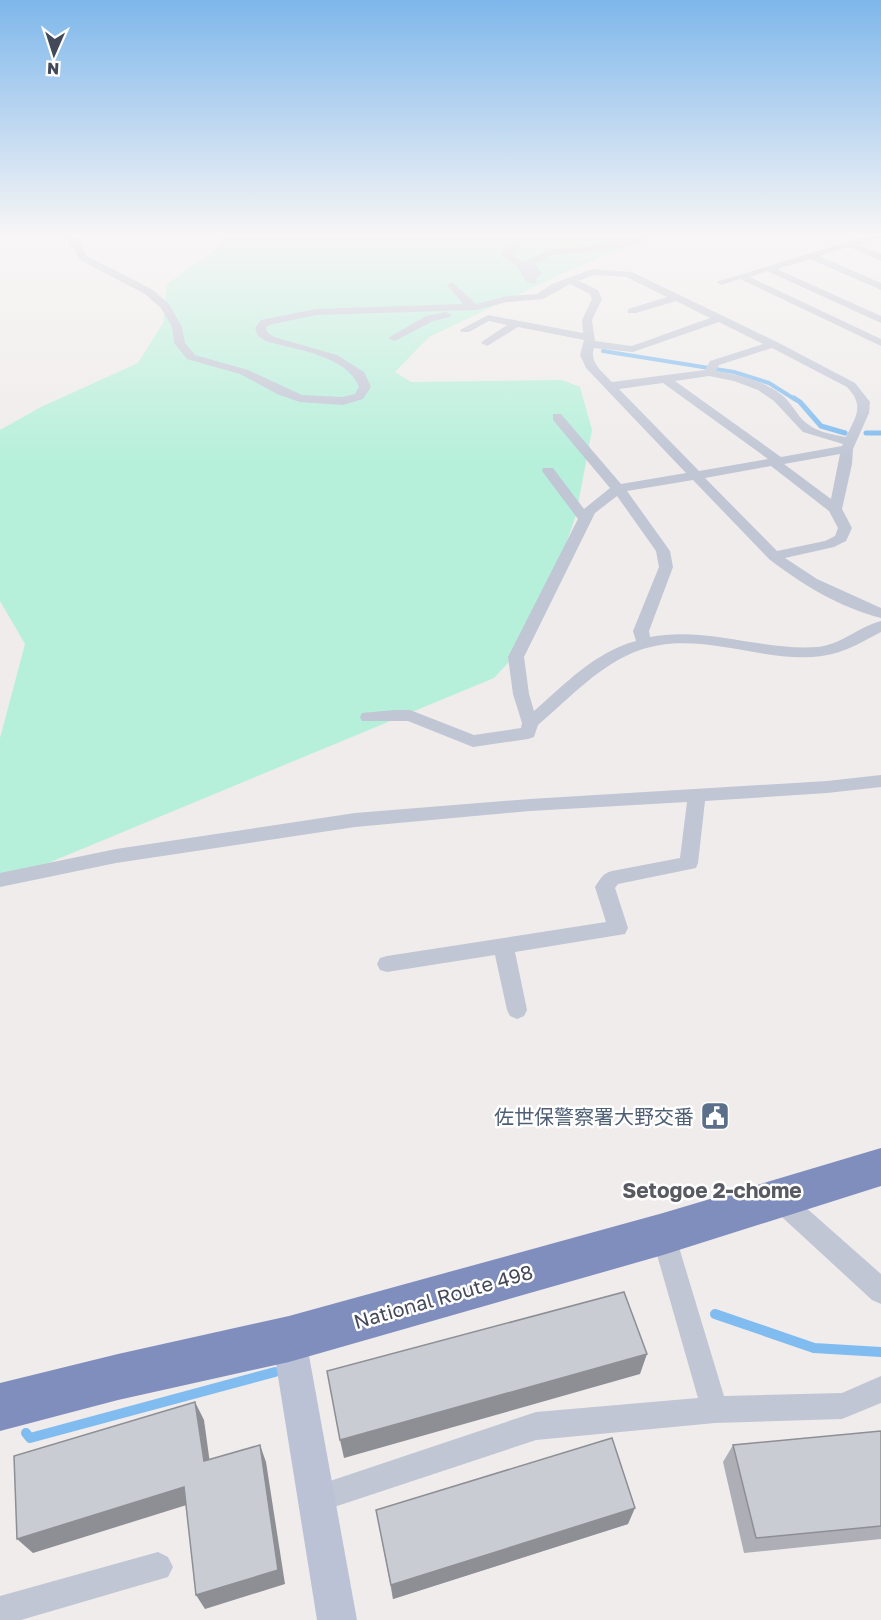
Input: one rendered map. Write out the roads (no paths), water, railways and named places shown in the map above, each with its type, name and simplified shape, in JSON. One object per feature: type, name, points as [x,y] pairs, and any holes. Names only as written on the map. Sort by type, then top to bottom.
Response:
[{"type":"highway","name":"National Route 498","points":[[0,1407],[118,1377],[289,1339],[663,1234],[881,1167]]},
{"type":"street","points":[[166,309],[177,327],[180,343],[191,357],[244,372],[300,398],[343,401],[359,396],[364,387],[360,374],[333,357],[270,339],[262,334],[260,328],[265,322],[316,312],[472,309]]},
{"type":"street","points":[[396,314],[472,309]]},
{"type":"street","points":[[393,338],[430,318],[472,309]]},
{"type":"street","points":[[592,309],[587,320],[589,341],[586,355],[590,366],[612,386],[774,556],[797,575],[819,587],[881,613]]},
{"type":"street","points":[[632,311],[640,309]]},
{"type":"street","points":[[698,309],[851,385],[860,394],[864,402],[863,413],[849,445],[835,509]]},
{"type":"street","points":[[808,309],[881,344]]},
{"type":"street","points":[[856,309],[881,320]]},
{"type":"street","points":[[487,343],[532,315]]},
{"type":"street","points":[[465,330],[488,318],[633,349],[719,318]]},
{"type":"street","points":[[612,386],[710,370],[773,344]]},
{"type":"street","points":[[710,370],[764,389],[777,398],[801,425],[849,445]]},
{"type":"street","points":[[665,379],[835,509],[845,528],[841,538],[829,544],[774,556]]},
{"type":"street","points":[[557,417],[618,489],[663,551],[666,567],[641,631],[644,644]]},
{"type":"street","points":[[368,717],[410,716],[473,741],[528,733],[530,723],[521,694],[516,657],[589,511],[618,489],[776,462],[849,445]]},
{"type":"street","points":[[548,471],[585,519]]},
{"type":"street","points":[[530,723],[549,708],[572,684],[600,663],[644,644],[674,638],[710,639],[797,651],[815,651],[833,649],[881,626]]},
{"type":"street","points":[[0,880],[116,856],[355,820],[530,804],[881,781]]},
{"type":"street","points":[[387,964],[618,928],[605,887],[612,878],[689,863],[697,794]]},
{"type":"street","points":[[503,945],[517,1010]]},
{"type":"street","points":[[778,1198],[881,1291]]},
{"type":"street","points":[[663,1234],[714,1410]]},
{"type":"street","points":[[289,1339],[337,1620]]},
{"type":"street","points":[[316,1499],[536,1426],[714,1410],[842,1406],[881,1389]]},
{"type":"street","points":[[0,1611],[158,1567]]},
{"type":"waterway","points":[[603,351],[734,372],[769,383],[796,400]]},
{"type":"waterway","points":[[794,398],[821,426],[845,433]]},
{"type":"waterway","points":[[866,433],[881,433]]},
{"type":"waterway","points":[[715,1314],[814,1348],[881,1352]]},
{"type":"waterway","points":[[26,1433],[30,1438],[275,1372]]},
{"type":"place","name":"佐世保警察署大野交番","points":[[715,1116]]},
{"type":"district","name":"Setogoe 2-chome","points":[[712,1190]]}]
